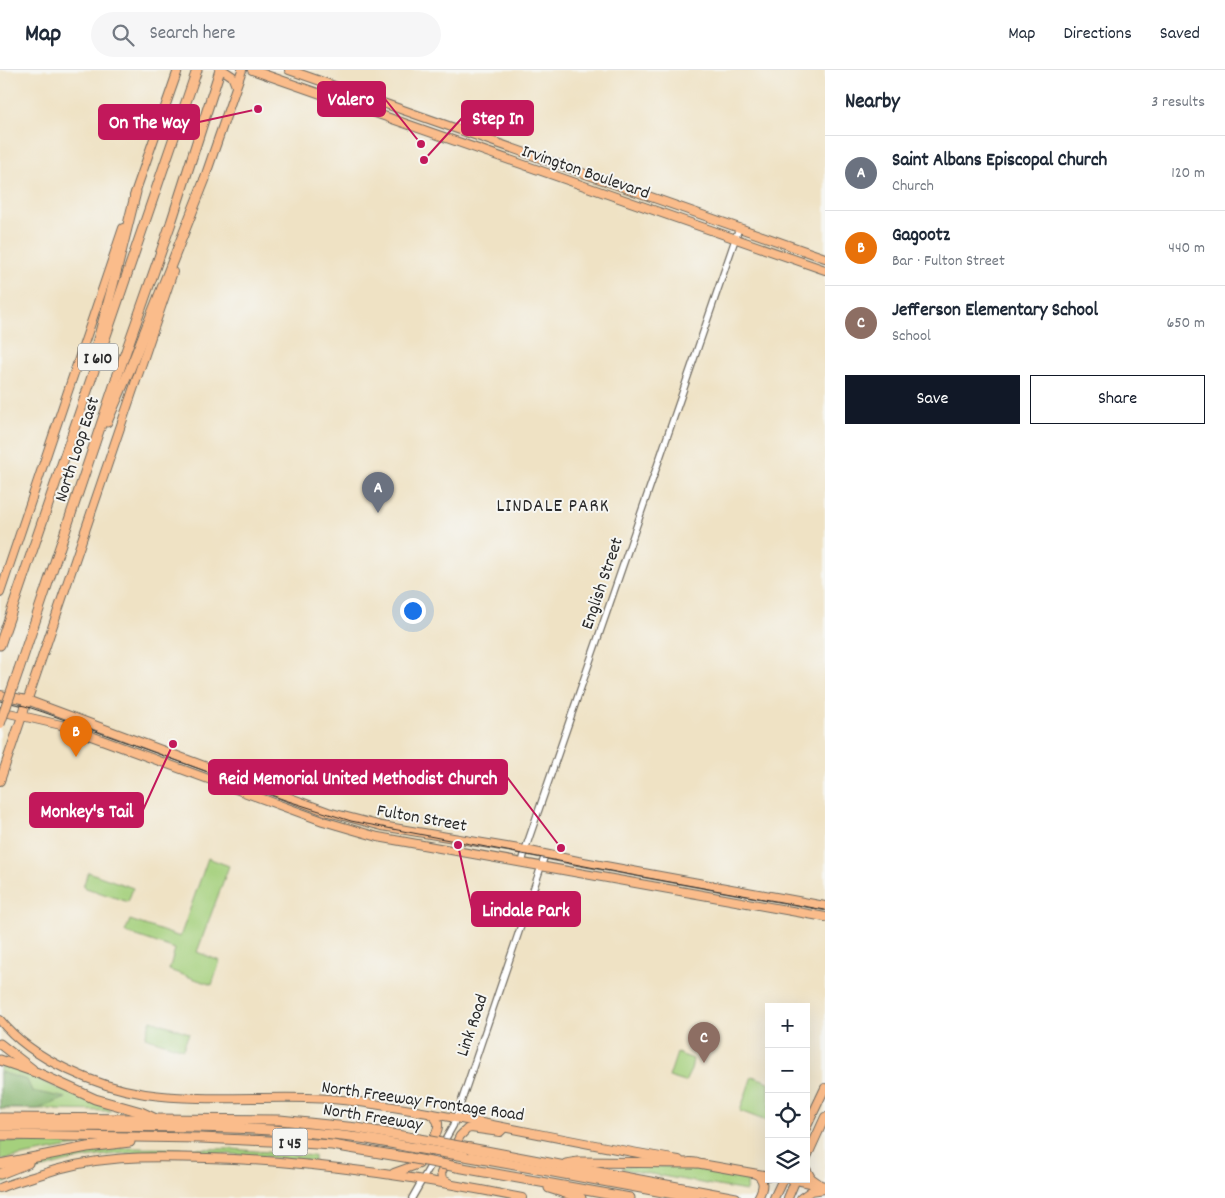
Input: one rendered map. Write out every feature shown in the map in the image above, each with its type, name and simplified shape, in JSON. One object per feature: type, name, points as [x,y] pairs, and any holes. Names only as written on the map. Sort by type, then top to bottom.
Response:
[{"type":"highway","points":[[191,70],[191,88]]},
{"type":"highway","name":"North Loop East","points":[[0,645],[196,70]]},
{"type":"highway","name":"North Loop East","points":[[0,724],[171,223],[220,72]]},
{"type":"highway","points":[[86,470],[130,369],[205,179]]},
{"type":"highway","points":[[67,449],[114,281],[136,192]]},
{"type":"highway","points":[[0,1044],[38,1074]]},
{"type":"highway","points":[[0,1060],[95,1099],[141,1112],[158,1120]]},
{"type":"highway","name":"North Freeway","points":[[0,1118],[280,1120],[357,1128],[465,1156],[696,1198]]},
{"type":"highway","name":"North Freeway","points":[[0,1126],[225,1128],[283,1131],[470,1148],[736,1198]]},
{"type":"highway","name":"North Freeway","points":[[0,1135],[211,1138],[332,1145],[630,1198]]},
{"type":"highway","points":[[0,1164],[87,1147],[168,1138]]},
{"type":"highway","points":[[0,1174],[50,1155]]},
{"type":"highway","points":[[558,1165],[578,1162],[696,1163]]},
{"type":"highway","points":[[510,1176],[581,1198]]},
{"type":"main road","points":[[0,593],[178,70]]},
{"type":"main road","points":[[0,781],[242,70]]},
{"type":"main road","name":"Irvington Boulevard","points":[[252,70],[825,270]]},
{"type":"main road","name":"Irvington Boulevard","points":[[289,70],[825,258]]},
{"type":"main road","points":[[220,72],[232,76],[236,88]]},
{"type":"main road","name":"Fulton Street","points":[[0,695],[27,700],[328,812],[382,826],[525,850],[825,906]]},
{"type":"main road","name":"Fulton Street","points":[[0,712],[61,725],[333,824],[378,836],[458,850],[522,864],[825,917]]},
{"type":"main road","name":"North Freeway Frontage Road","points":[[0,1020],[22,1042],[48,1060],[93,1081],[129,1091],[176,1097],[359,1102],[765,1175]]},
{"type":"main road","points":[[810,1120],[825,1088]]},
{"type":"main road","points":[[390,1174],[419,1164],[438,1131],[436,1118],[430,1114]]},
{"type":"main road","points":[[810,1150],[825,1117]]},
{"type":"main road","points":[[453,1186],[442,1179],[441,1173],[462,1134],[471,1128],[500,1132],[504,1128]]},
{"type":"main road","points":[[0,1188],[48,1171],[94,1160],[129,1157],[264,1159],[390,1174],[522,1198]]},
{"type":"main road","points":[[752,1172],[758,1175],[762,1181],[763,1188],[758,1198]]},
{"type":"main road","points":[[810,1176],[824,1187]]},
{"type":"main road","points":[[774,1198],[781,1183]]},
{"type":"main road","points":[[788,1198],[794,1183]]},
{"type":"main road","points":[[807,1183],[824,1187]]},
{"type":"main road","points":[[801,1198],[811,1190],[824,1187]]},
{"type":"street","name":"English Street","points":[[522,864],[525,850],[740,228]]},
{"type":"street","name":"Link Road","points":[[412,1198],[453,1126],[545,855]]},
{"type":"green space","points":[[208,858],[229,866],[197,952],[220,961],[212,985],[169,970],[175,949],[125,932],[130,920],[180,937]]},
{"type":"green space","points":[[88,872],[133,888],[128,902],[83,887]]},
{"type":"green space","points":[[151,1020],[189,1033],[183,1049],[145,1037]]},
{"type":"green space","points":[[677,1053],[693,1059],[691,1070],[685,1082],[669,1077]]},
{"type":"green space","points":[[0,1065],[111,1109],[111,1111],[0,1109]]},
{"type":"green space","points":[[0,1072],[27,1080],[32,1091],[66,1098],[38,1109],[0,1108]]},
{"type":"green space","points":[[752,1076],[765,1081],[765,1120],[740,1111]]},
{"type":"green space","points":[[0,1141],[92,1143],[0,1160]]},
{"type":"green space","points":[[124,1148],[232,1149],[314,1156],[314,1161],[221,1153],[125,1153],[65,1162],[32,1172],[0,1185],[0,1179],[23,1169],[85,1153]]},
{"type":"green space","points":[[623,1166],[694,1167],[749,1177],[746,1191],[623,1169]]},
{"type":"tram line","points":[[0,701],[43,712],[285,800],[351,821],[825,910]]},
{"type":"place","name":"On The Way","points":[[258,109]]},
{"type":"place","name":"Valero","points":[[421,144]]},
{"type":"place","name":"Step In","points":[[424,160]]},
{"type":"place","name":"Saint Albans Episcopal Church","points":[[378,513]]},
{"type":"place","name":"Monkey's Tail","points":[[173,744]]},
{"type":"place","name":"Gagootz","points":[[76,757]]},
{"type":"place","name":"Lindale Park","points":[[458,845]]},
{"type":"place","name":"Reid Memorial United Methodist Church","points":[[561,848]]},
{"type":"place","name":"Jefferson Elementary School","points":[[704,1063]]},
{"type":"district","name":"LINDALE PARK","points":[[553,504]]}]
